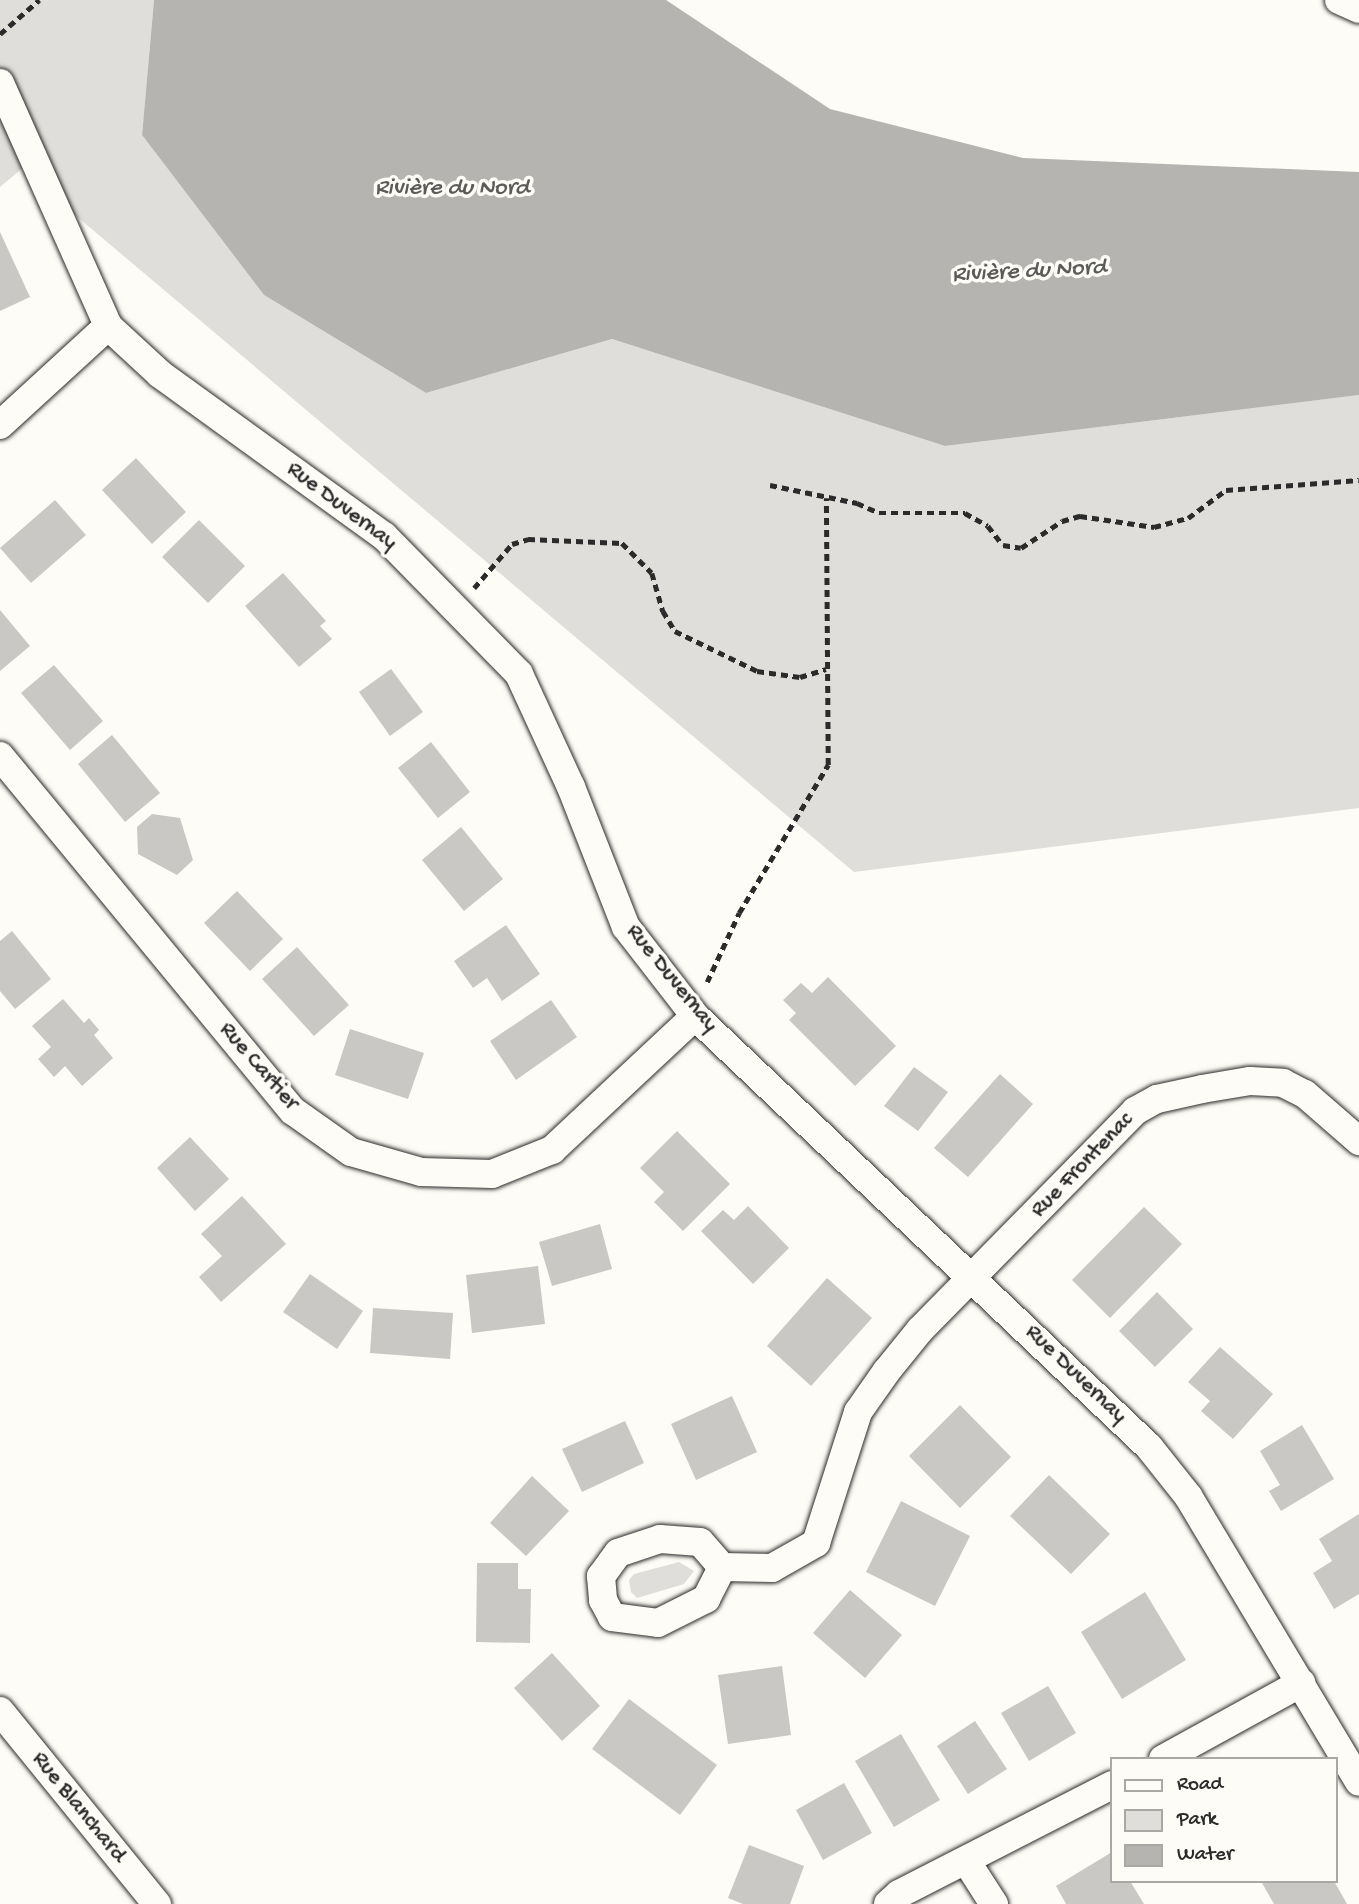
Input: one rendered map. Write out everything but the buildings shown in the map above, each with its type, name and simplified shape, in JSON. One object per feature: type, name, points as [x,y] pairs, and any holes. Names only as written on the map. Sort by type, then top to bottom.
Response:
[{"type":"street","points":[[1339,0],[1359,9]]},
{"type":"street","name":"Rue Duvernay","points":[[0,83],[107,326],[160,374],[384,536],[519,674],[571,787],[625,927],[695,1016],[975,1278],[1149,1447],[1188,1496],[1359,1782]]},
{"type":"street","points":[[0,425],[107,326]]},
{"type":"street","name":"Rue Cartier","points":[[0,756],[293,1111],[351,1152],[421,1172],[492,1174],[552,1150],[695,1016]]},
{"type":"street","name":"Rue Frontenac","points":[[722,1567],[772,1568],[816,1543],[858,1412],[920,1330],[975,1278],[1135,1111],[1157,1099],[1250,1081],[1283,1083],[1305,1094],[1359,1141]]},
{"type":"street","points":[[1167,1757],[1301,1683]]},
{"type":"street","name":"Rue Blanchard","points":[[4,1724],[157,1904]]},
{"type":"street","points":[[888,1904],[1110,1787]]},
{"type":"street","points":[[967,1862],[994,1904]]},
{"type":"path","points":[[0,34],[39,0]]},
{"type":"path","points":[[770,485],[826,497],[879,513],[965,513],[988,526],[1003,545],[1021,548],[1062,521],[1080,516],[1154,527],[1188,518],[1226,490],[1359,480]]},
{"type":"path","points":[[695,1016],[739,913],[828,765],[826,497]]},
{"type":"path","points":[[447,599],[468,593],[485,579],[512,544],[528,539],[622,543],[652,573],[663,611],[675,631],[757,671],[800,677],[826,669]]},
{"type":"green space","points":[[0,0],[154,0],[142,135],[264,295],[426,393],[612,339],[945,446],[1359,395],[1359,808],[854,872],[49,193],[31,161],[0,187]]},
{"type":"green space","points":[[679,1562],[694,1571],[684,1584],[637,1598],[631,1592],[629,1580],[634,1574]]},
{"type":"water","name":"Rivière du Nord","points":[[154,0],[666,0],[830,109],[1023,158],[1359,172],[1359,395],[945,446],[612,339],[426,393],[264,295],[142,135]]}]
